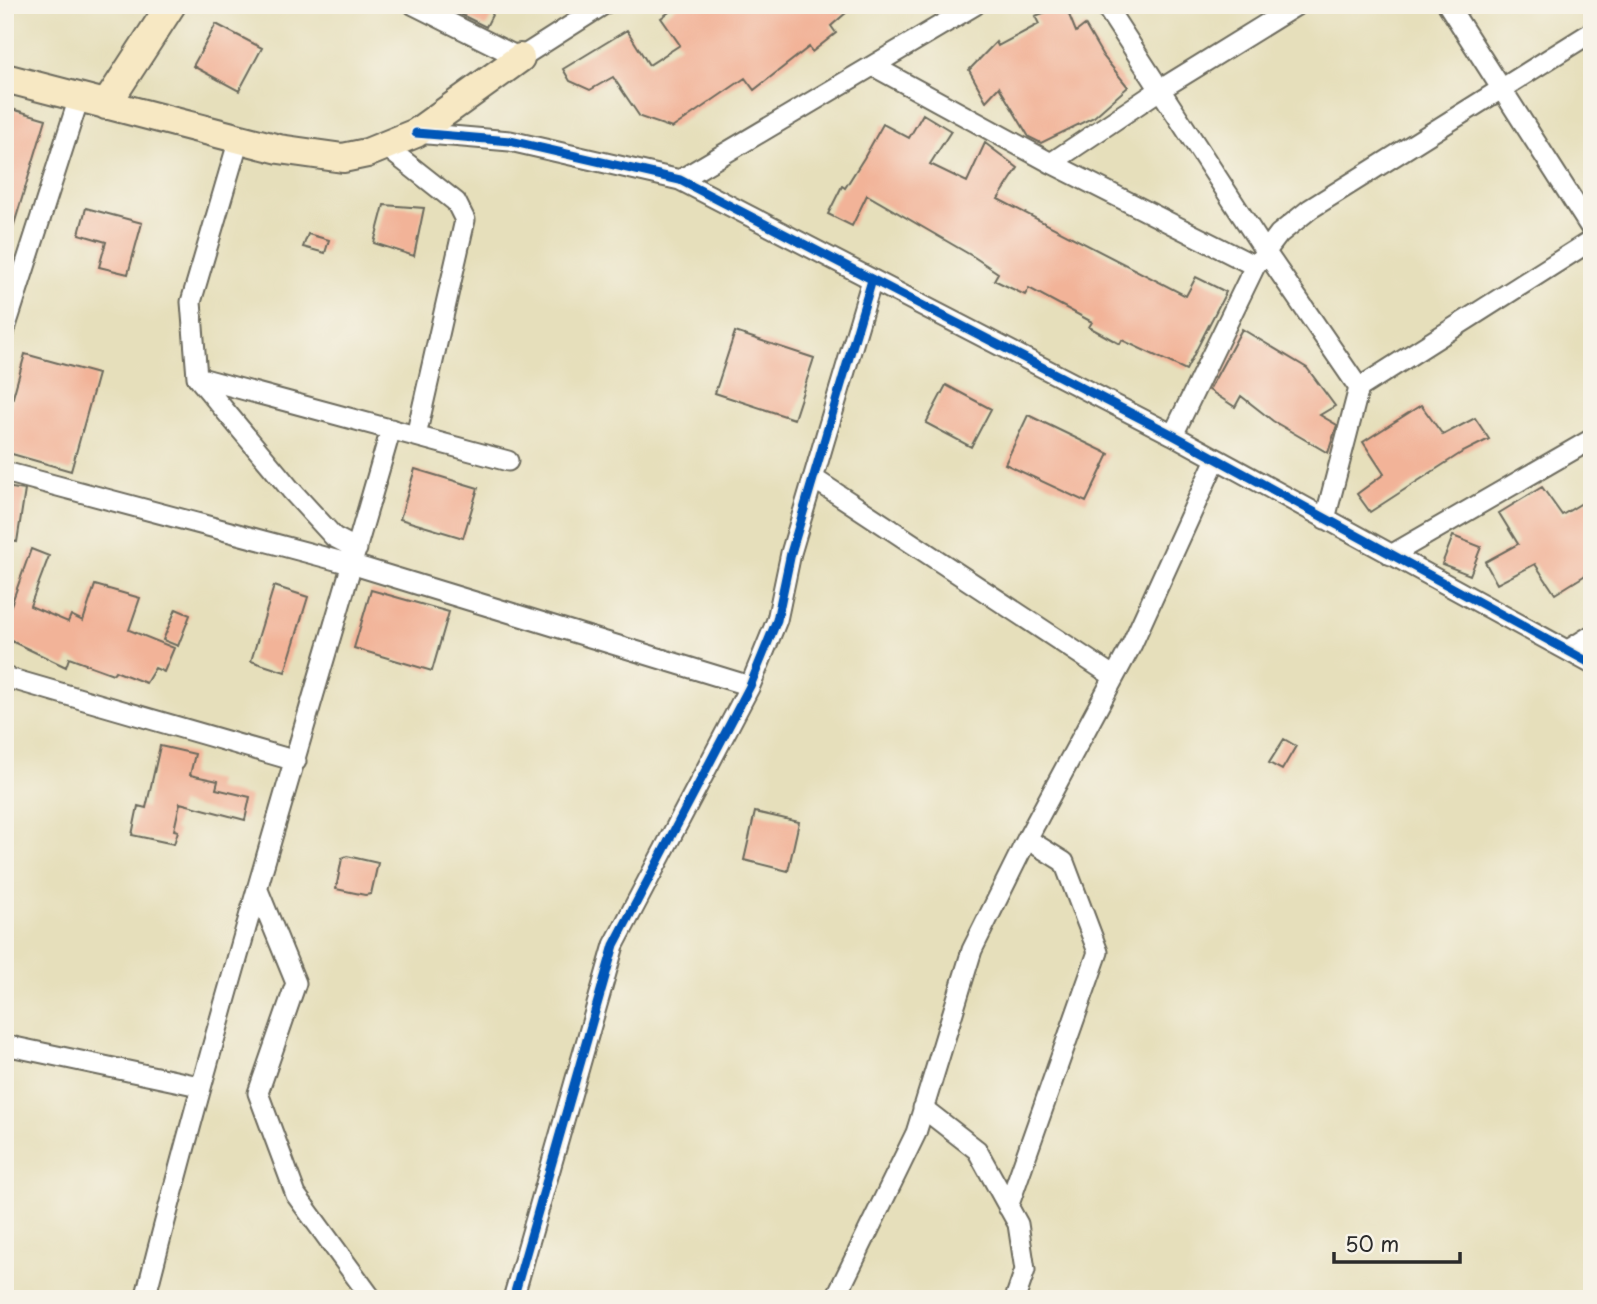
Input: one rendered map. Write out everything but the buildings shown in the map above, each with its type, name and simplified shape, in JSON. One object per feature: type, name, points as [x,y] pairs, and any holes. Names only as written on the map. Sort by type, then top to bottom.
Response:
[{"type":"street","points":[[106,105],[171,5]]},
{"type":"street","points":[[414,5],[520,58]]},
{"type":"street","points":[[5,78],[279,149],[343,158],[385,146],[416,133],[520,58],[603,5]]},
{"type":"street","points":[[680,180],[875,67],[975,5]]},
{"type":"street","points":[[1105,5],[1161,89],[1260,259],[1359,388]]},
{"type":"street","points":[[1051,163],[1161,89],[1297,5]]},
{"type":"street","points":[[1448,5],[1592,230]]},
{"type":"street","points":[[1173,435],[1260,259],[1296,219],[1592,33]]},
{"type":"street","points":[[875,67],[1051,163],[1260,259]]},
{"type":"street","points":[[5,328],[79,98]]},
{"type":"street","points":[[416,133],[510,141],[680,180],[1173,435],[1592,664]]},
{"type":"street","points":[[239,139],[191,302],[197,377],[290,491],[355,557]]},
{"type":"street","points":[[385,146],[456,202],[465,220],[416,436]]},
{"type":"street","points":[[1325,519],[1359,388],[1592,240]]},
{"type":"street","points":[[513,1299],[614,945],[750,686],[777,620],[791,553],[872,280]]},
{"type":"street","points":[[197,377],[508,461]]},
{"type":"street","points":[[145,1299],[199,1086],[391,429]]},
{"type":"street","points":[[1391,555],[1592,439]]},
{"type":"street","points":[[835,1299],[916,1133],[972,950],[1027,839],[1132,644],[1216,459]]},
{"type":"street","points":[[5,472],[355,557],[750,686]]},
{"type":"street","points":[[813,478],[1113,676]]},
{"type":"street","points":[[1568,650],[1592,635]]},
{"type":"street","points":[[5,677],[296,761]]},
{"type":"street","points":[[1009,1207],[1098,952],[1064,862],[1027,839]]},
{"type":"street","points":[[258,890],[296,983],[258,1093],[296,1195],[372,1299]]},
{"type":"street","points":[[5,1045],[199,1086]]},
{"type":"street","points":[[923,1108],[977,1150],[1018,1224],[1025,1270],[1015,1299]]},
{"type":"cycle path","points":[[416,133],[510,141],[680,180],[1173,435],[1592,664]]},
{"type":"cycle path","points":[[513,1299],[614,945],[750,686],[777,620],[791,553],[872,280]]}]
